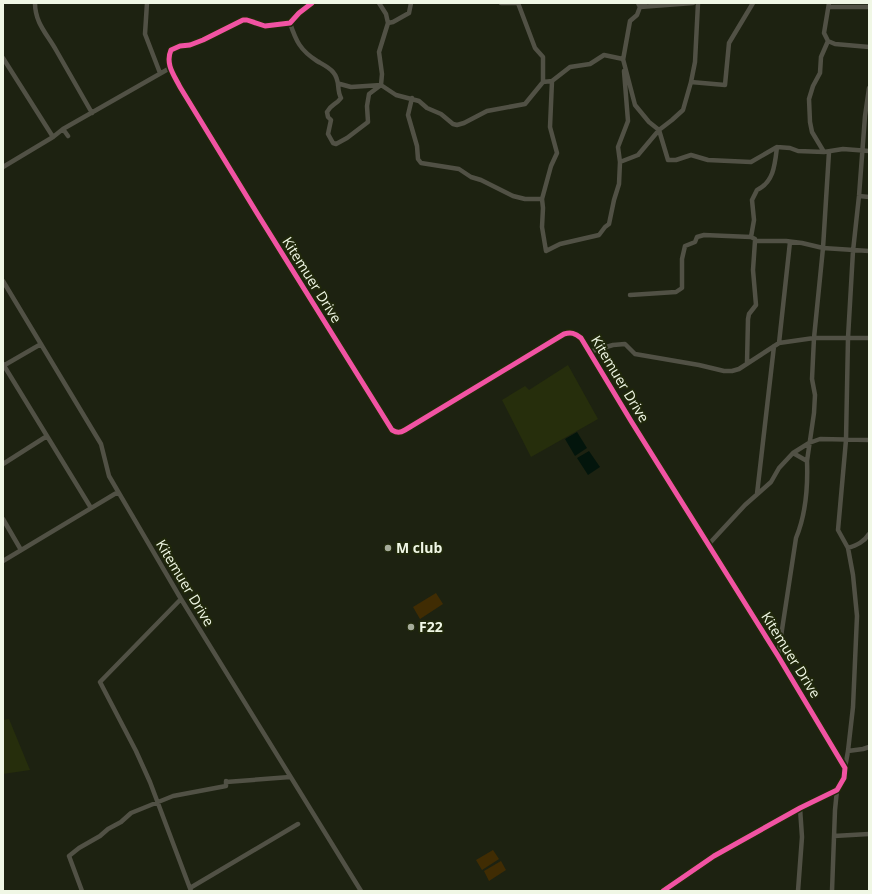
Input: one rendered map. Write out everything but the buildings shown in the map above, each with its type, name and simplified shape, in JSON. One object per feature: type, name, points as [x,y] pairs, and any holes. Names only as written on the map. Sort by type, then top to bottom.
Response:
[{"type":"street","points":[[35,3],[37,18],[41,28],[54,46],[92,113]]},
{"type":"street","points":[[148,3],[145,34],[160,73]]},
{"type":"street","points":[[3,166],[53,137],[63,129],[170,68],[168,56],[171,50],[203,40],[243,20],[265,26],[290,23],[299,13],[312,3]]},
{"type":"street","points":[[290,23],[299,46],[314,59],[333,71],[340,84],[339,94],[341,98],[338,102],[330,106],[327,112],[328,117],[331,120],[328,134],[330,139],[335,144],[347,138],[368,122],[367,106],[369,94],[381,85],[382,74],[379,52],[388,23],[386,14],[379,3]]},
{"type":"street","points":[[388,23],[393,22],[409,13],[411,3]]},
{"type":"street","points":[[340,84],[351,87],[381,85],[396,95],[419,101],[428,108],[441,114],[453,124],[457,125],[487,111],[525,104],[543,82],[543,58],[535,48],[519,3],[500,3]]},
{"type":"street","points":[[639,5],[645,3]]},
{"type":"street","points":[[639,5],[693,3]]},
{"type":"street","points":[[620,162],[638,155],[659,130],[683,110],[695,62],[698,3]]},
{"type":"street","points":[[691,82],[725,85],[729,43],[753,3]]},
{"type":"street","points":[[552,81],[550,127],[557,153],[551,166],[542,199],[542,227],[546,251],[560,244],[599,235],[609,224],[619,184],[620,162],[618,147],[628,120],[623,59],[630,21],[637,16],[639,5]]},
{"type":"street","points":[[869,7],[829,5],[824,33],[828,41],[835,44],[869,47]]},
{"type":"street","points":[[778,656],[796,538],[802,525],[808,482],[807,461],[814,413],[815,395],[812,379],[814,338],[823,248],[826,152],[812,132],[809,99],[813,86],[820,73],[822,57],[828,41]]},
{"type":"street","points":[[543,82],[552,81],[570,67],[590,64],[604,55],[623,59]]},
{"type":"street","points":[[3,58],[53,137]]},
{"type":"street","points":[[623,59],[635,105],[649,122],[659,130],[668,160],[676,160],[691,155],[708,160],[751,162],[777,147],[790,148],[798,151],[826,152],[843,149],[869,150]]},
{"type":"street","name":"Kitemuer Drive","points":[[170,68],[180,87],[260,218],[392,430],[396,432],[406,430],[564,334],[571,332],[581,338],[631,421],[778,656],[845,768]]},
{"type":"street","points":[[832,891],[837,790],[844,778],[853,707],[857,616],[853,575],[848,548],[838,530],[846,440],[848,338],[853,251],[865,116],[869,88]]},
{"type":"street","points":[[412,98],[408,115],[417,146],[418,159],[421,163],[459,169],[471,177],[481,180],[513,196],[525,199],[542,199]]},
{"type":"street","points":[[63,129],[68,136]]},
{"type":"street","points":[[751,237],[754,220],[752,200],[757,190],[763,187],[769,180],[775,165],[777,147]]},
{"type":"street","points":[[859,196],[869,197]]},
{"type":"street","points":[[630,295],[676,292],[682,288],[682,259],[685,246],[695,242],[697,237],[704,235],[751,237],[755,239],[753,270],[756,305],[749,314],[748,319],[747,363]]},
{"type":"street","points":[[755,241],[779,240],[823,248],[869,251]]},
{"type":"street","points":[[779,343],[790,242]]},
{"type":"street","name":"Kitemuer Drive","points":[[3,281],[101,444],[109,476],[118,492],[181,599],[360,891]]},
{"type":"street","points":[[589,352],[613,345],[625,344],[635,354],[732,372],[779,343],[814,338],[869,338]]},
{"type":"street","points":[[41,344],[3,365],[91,508]]},
{"type":"street","points":[[757,494],[774,346]]},
{"type":"street","points":[[3,464],[47,436]]},
{"type":"street","points":[[708,545],[757,494],[772,482],[779,468],[793,453],[809,443],[820,439],[869,440]]},
{"type":"street","points":[[793,453],[807,461]]},
{"type":"street","points":[[3,561],[118,492]]},
{"type":"street","points":[[3,519],[22,550]]},
{"type":"street","points":[[848,548],[857,546],[869,534]]},
{"type":"street","points":[[181,599],[100,682],[136,751],[158,802],[191,890],[298,824]]},
{"type":"street","points":[[848,751],[869,747]]},
{"type":"street","points":[[82,891],[69,856],[79,848],[100,836],[108,829],[121,822],[131,813],[173,796],[226,786],[226,782],[290,777]]},
{"type":"street","points":[[663,891],[714,856],[800,808],[837,790]]},
{"type":"street","points":[[798,891],[802,837],[800,808]]},
{"type":"street","points":[[834,836],[869,834]]},
{"type":"shaded area","points":[[568,365],[598,419],[531,457],[502,400],[525,386],[529,390]]},
{"type":"shaded area","points":[[577,432],[587,448],[575,456],[565,439]]},
{"type":"shaded area","points":[[589,451],[600,467],[588,475],[577,458]]},
{"type":"shaded area","points":[[436,593],[443,604],[420,619],[413,607]]},
{"type":"shaded area","points":[[9,719],[30,770],[3,774],[3,720]]},
{"type":"shaded area","points":[[493,850],[499,859],[482,870],[476,860]]},
{"type":"shaded area","points":[[501,861],[506,870],[489,881],[484,871]]},
{"type":"cycle path","points":[[312,3],[299,13],[290,23],[265,26],[243,20],[203,40],[171,50],[169,60],[173,74],[180,87],[392,430],[395,432],[402,432],[564,334],[573,333],[579,336],[778,656],[845,768],[844,778],[837,790],[800,808],[714,856],[663,891]]},
{"type":"place","name":"M club","points":[[388,548]]},
{"type":"place","name":"F22","points":[[411,627]]}]
